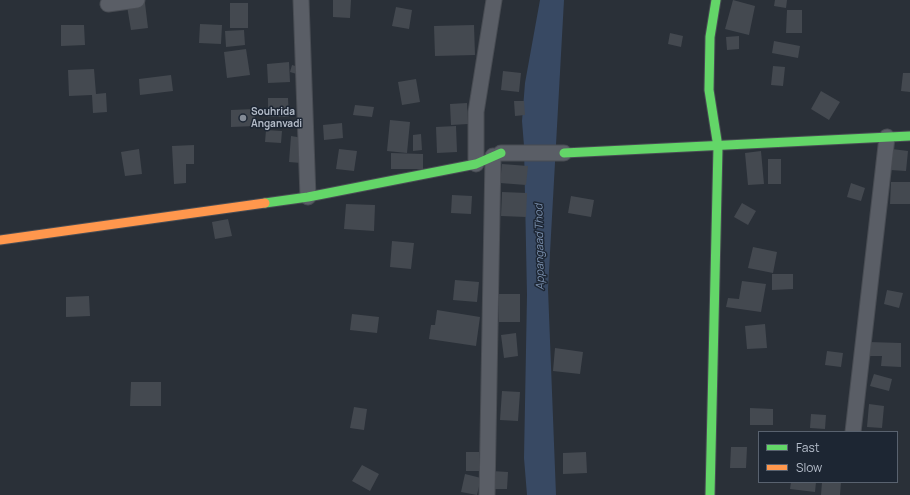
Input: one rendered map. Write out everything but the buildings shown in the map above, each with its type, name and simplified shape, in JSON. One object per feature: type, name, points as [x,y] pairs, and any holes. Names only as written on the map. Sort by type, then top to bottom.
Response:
[{"type":"street","points":[[108,4],[137,0]]},
{"type":"street","points":[[301,0],[308,197]]},
{"type":"street","points":[[476,164],[476,112],[494,0]]},
{"type":"street","points":[[710,495],[718,147],[709,90],[710,37],[716,0]]},
{"type":"street","points":[[0,240],[308,197],[476,164],[497,155],[564,154],[718,147],[750,143],[910,136]]},
{"type":"street","points":[[853,431],[887,137]]},
{"type":"street","points":[[487,495],[497,155]]},
{"type":"water","name":"Appangaad Thod","points":[[540,0],[564,0],[548,289],[556,495],[527,495],[524,458],[527,295],[524,146],[522,121],[525,83]]},
{"type":"traffic: fast","points":[[710,495],[718,147],[709,90],[710,37],[716,0]]},
{"type":"traffic: fast","points":[[564,153],[910,136]]},
{"type":"traffic: fast","points":[[265,203],[308,197],[476,164],[501,153]]},
{"type":"traffic: slow","points":[[0,240],[265,203]]},
{"type":"place","name":"Souhrida Anganvadi","points":[[243,118]]}]
